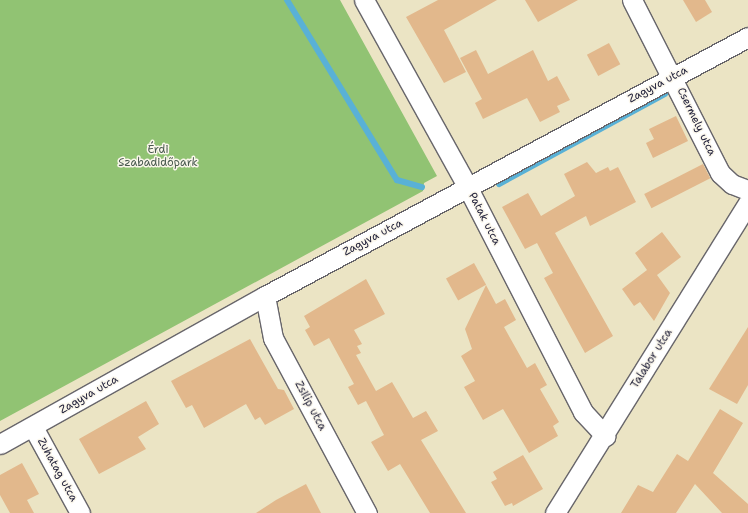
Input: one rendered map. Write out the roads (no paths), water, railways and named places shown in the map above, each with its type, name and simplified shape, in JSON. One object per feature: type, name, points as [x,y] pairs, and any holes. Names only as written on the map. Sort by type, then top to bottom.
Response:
[{"type":"street","name":"Patak utca","points":[[364,0],[468,188],[583,412],[605,436]]},
{"type":"street","name":"Csermely utca","points":[[632,0],[674,76],[720,173],[732,184],[748,190]]},
{"type":"street","name":"Zagyva utca","points":[[0,444],[33,427],[265,296],[748,37]]},
{"type":"street","name":"Talabor utca","points":[[555,513],[605,436],[748,204]]},
{"type":"street","name":"Zsilip utca","points":[[265,296],[273,338],[367,513]]},
{"type":"street","name":"Zuhatag utca","points":[[33,427],[80,513]]},
{"type":"waterway","points":[[287,0],[397,180],[422,187]]},
{"type":"waterway","points":[[499,184],[665,94]]},
{"type":"park label","name":"Érdi Szabadidőpark","points":[[158,157]]}]
